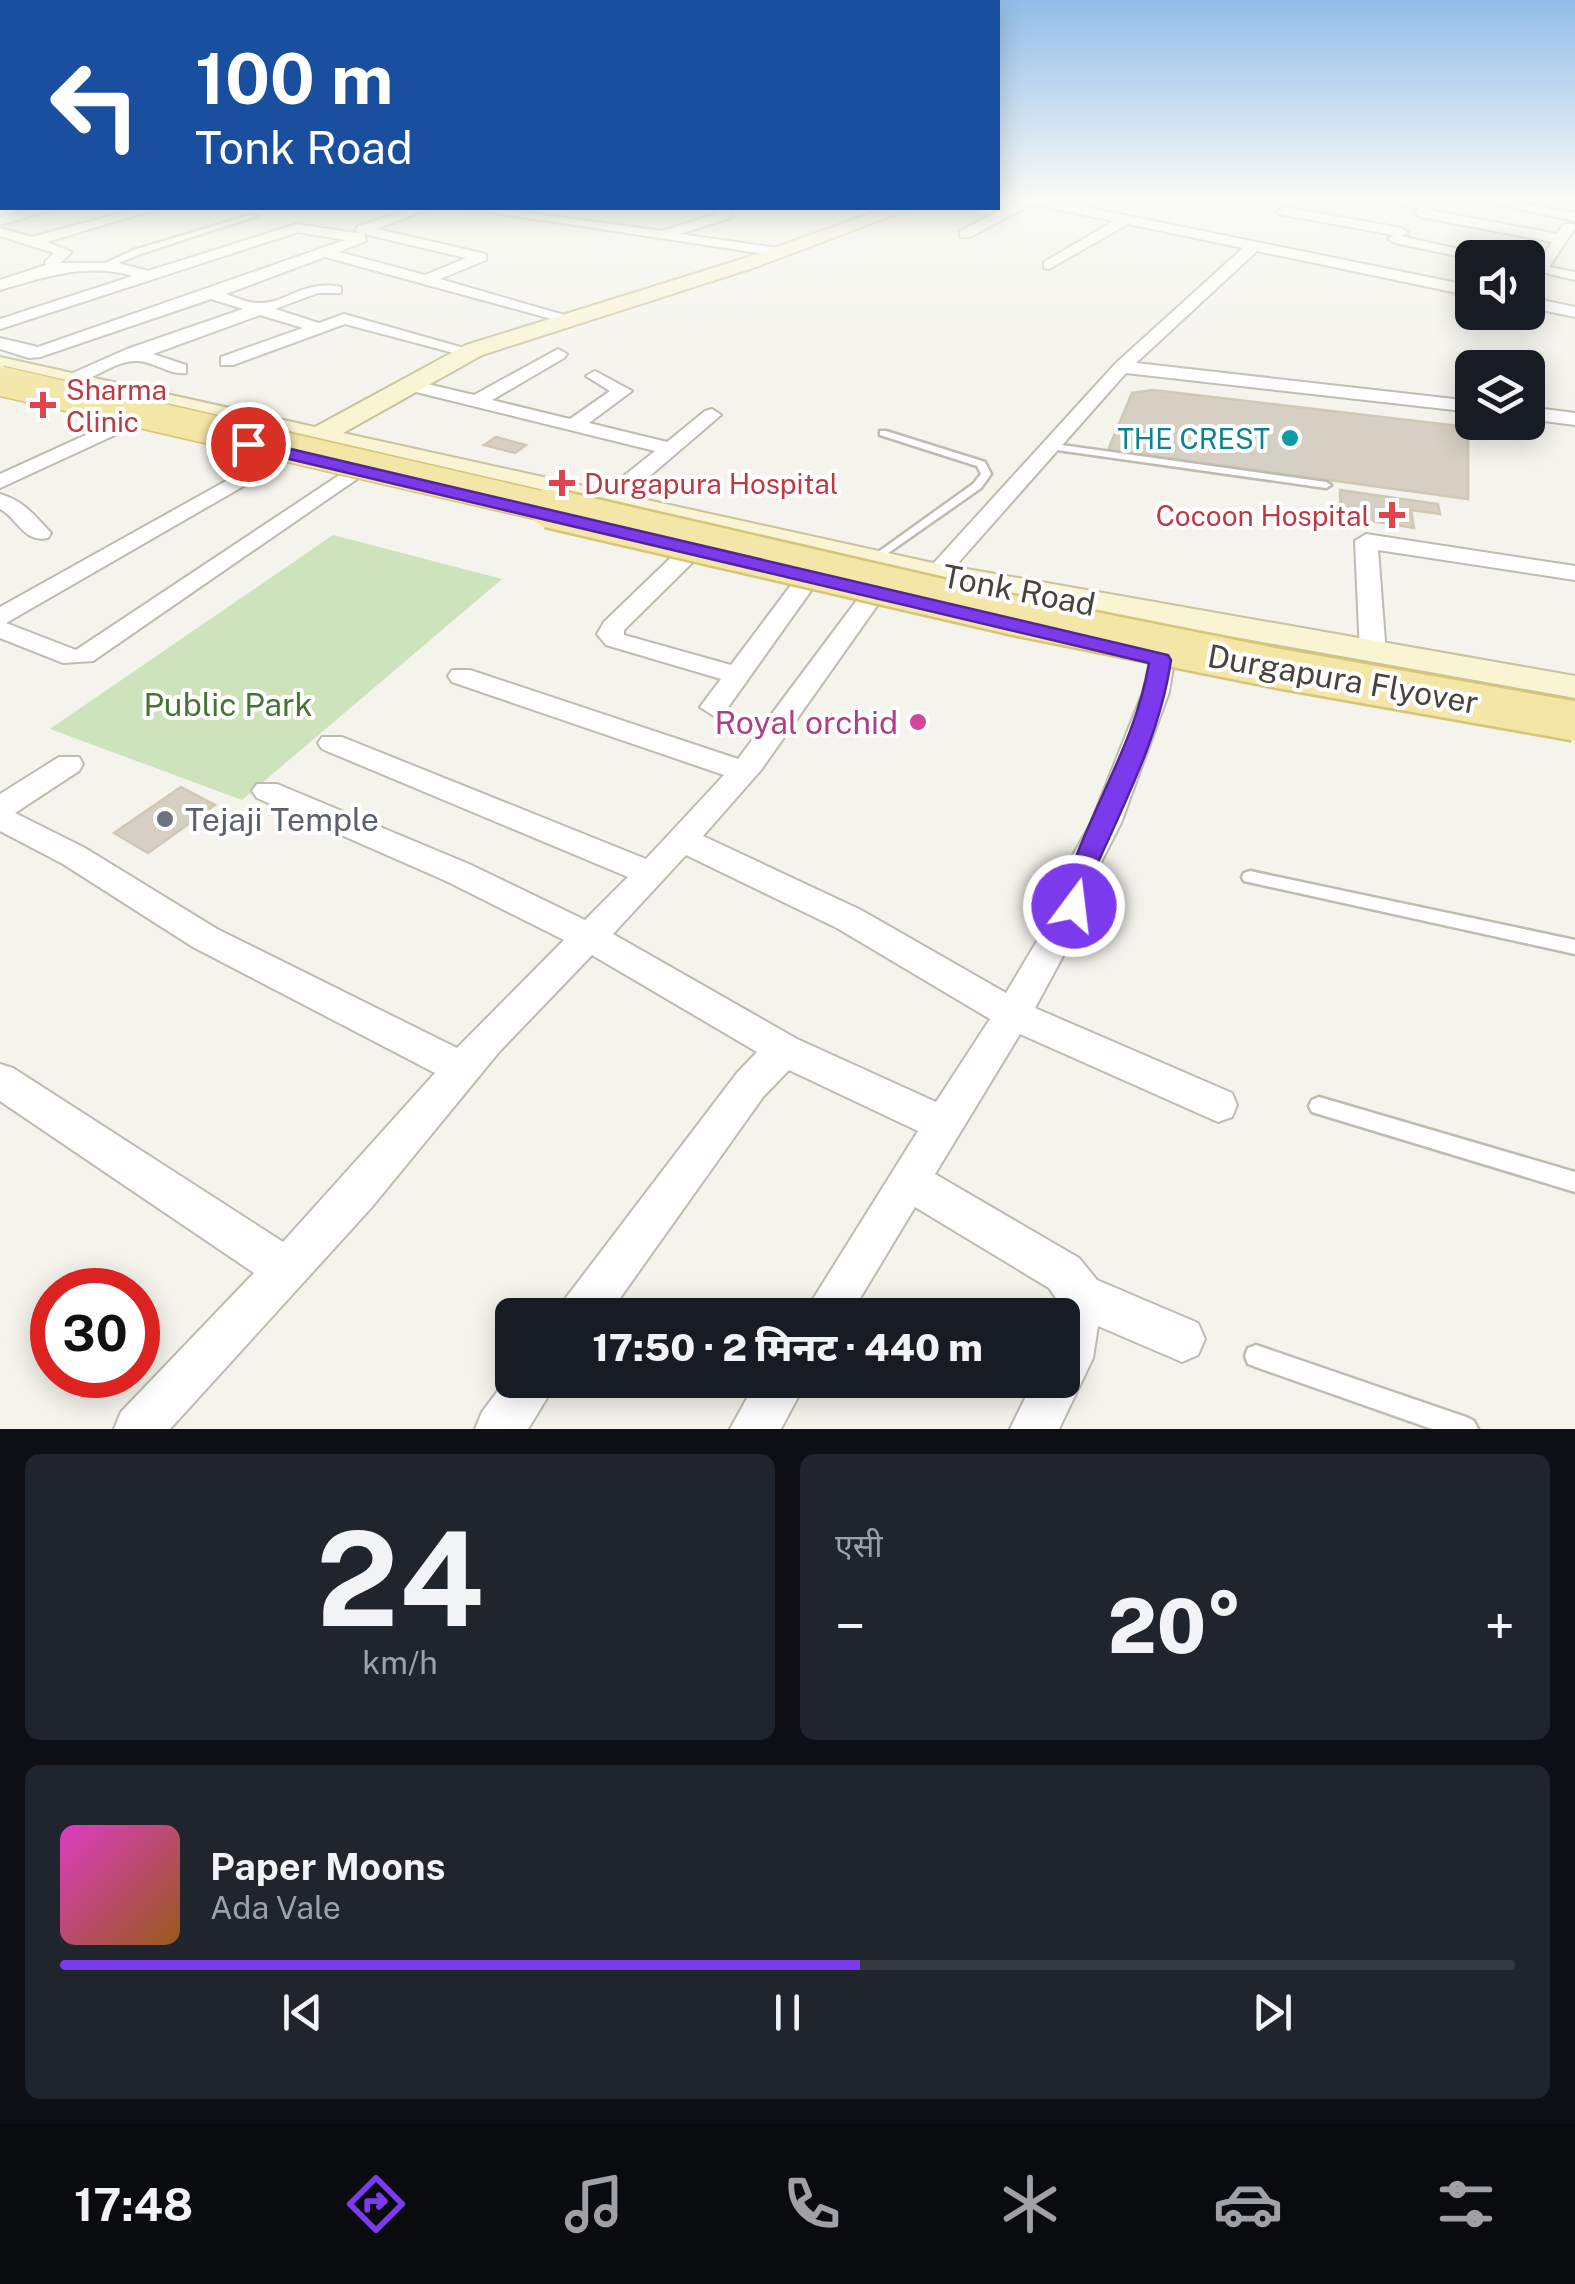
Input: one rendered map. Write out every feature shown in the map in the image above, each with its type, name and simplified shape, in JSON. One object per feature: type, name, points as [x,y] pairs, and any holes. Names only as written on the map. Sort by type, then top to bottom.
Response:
[{"type":"main road","name":"Durgapura Flyover","points":[[0,367],[1044,606],[1575,702]]},
{"type":"main road","name":"Durgapura Flyover","points":[[0,384],[1018,616],[1258,665],[1575,721]]},
{"type":"street","points":[[0,324],[187,264]]},
{"type":"street","points":[[0,343],[30,353],[296,264]]},
{"type":"street","points":[[365,264],[570,319]]},
{"type":"street","points":[[374,266],[380,264]]},
{"type":"street","points":[[428,279],[465,264]]},
{"type":"street","points":[[0,617],[469,352],[742,264]]},
{"type":"street","points":[[913,602],[933,574],[1047,446],[1122,368],[1233,264]]},
{"type":"street","points":[[1416,264],[1455,282]]},
{"type":"street","points":[[0,284],[54,267],[118,267],[316,327]]},
{"type":"street","points":[[1545,269],[1575,276]]},
{"type":"street","points":[[66,380],[317,288],[336,290]]},
{"type":"street","points":[[1545,306],[1575,312]]},
{"type":"street","points":[[226,362],[344,318],[469,352]]},
{"type":"street","points":[[84,337],[180,369]]},
{"type":"street","points":[[477,401],[558,354]]},
{"type":"street","name":"Tonk Road","points":[[0,367],[608,500],[874,576],[913,602],[1161,660],[1575,735]]},
{"type":"street","points":[[1122,368],[1455,404]]},
{"type":"street","points":[[574,425],[623,390],[594,376]]},
{"type":"street","name":"Tonk Road","points":[[0,384],[808,578],[933,574],[1575,687]]},
{"type":"street","points":[[410,385],[670,449]]},
{"type":"street","points":[[1545,415],[1575,419]]},
{"type":"street","points":[[608,500],[712,416]]},
{"type":"street","points":[[0,482],[134,418]]},
{"type":"street","points":[[0,629],[72,658],[84,656],[360,470]]},
{"type":"street","points":[[0,500],[22,511],[26,523],[40,533]]},
{"type":"street","points":[[1373,654],[1366,541],[1575,573]]},
{"type":"street","points":[[692,550],[610,634],[615,640],[642,649],[737,675]]},
{"type":"street","points":[[138,1429],[462,1069],[651,874],[743,772],[874,576]]},
{"type":"street","points":[[714,707],[808,578]]},
{"type":"street","points":[[836,1298],[1012,1014],[1074,906],[1084,864],[1106,823],[1156,692],[1161,660]]},
{"type":"street","points":[[461,676],[743,772]]},
{"type":"street","points":[[332,743],[651,874]]},
{"type":"street","points":[[0,808],[69,764]]},
{"type":"street","points":[[267,792],[480,883],[681,985],[784,1050],[944,1124]]},
{"type":"street","points":[[0,818],[74,856],[205,938],[462,1069]]},
{"type":"street","points":[[683,840],[849,919],[1012,1014],[1218,1105]]},
{"type":"street","points":[[593,1298],[750,1085],[784,1050]]},
{"type":"street","points":[[0,1080],[286,1269]]},
{"type":"street","points":[[909,1181],[1064,1274],[1082,1296],[1182,1340]]},
{"type":"street","points":[[1080,1306],[1082,1296]]},
{"type":"street","points":[[500,1429],[522,1398]]},
{"type":"street","points":[[754,1429],[773,1398]]},
{"type":"street","points":[[1034,1429],[1050,1398]]},
{"type":"lane","points":[[100,268],[110,264]]},
{"type":"lane","points":[[874,576],[986,474],[981,464],[883,433]]},
{"type":"lane","points":[[1047,446],[1326,485]]},
{"type":"lane","points":[[1250,876],[1575,947]]},
{"type":"lane","points":[[1319,1106],[1575,1182]]},
{"type":"lane","points":[[1256,1356],[1466,1429]]},
{"type":"green space","name":"Public Park","points":[[333,535],[502,579],[242,800],[50,729]]},
{"type":"building","name":"THE CREST","points":[[1153,390],[1455,425],[1455,440],[1468,440],[1468,499],[1108,450],[1132,393]]},
{"type":"building","points":[[496,437],[526,445],[515,453],[484,445]]},
{"type":"building","points":[[1340,490],[1438,504],[1440,514],[1411,510],[1414,528],[1341,516]]},
{"type":"building","name":"Tejaji Temple","points":[[181,787],[215,805],[148,853],[114,833]]},
{"type":"place","name":"Sharma Clinic","points":[[43,405]]},
{"type":"place","name":"THE CREST","points":[[1290,438]]},
{"type":"place","name":"Durgapura Hospital","points":[[562,483]]},
{"type":"place","name":"Cocoon Hospital","points":[[1392,515]]},
{"type":"place","name":"Royal orchid","points":[[918,722]]},
{"type":"place","name":"Tejaji Temple","points":[[165,819]]},
{"type":"route","points":[[248,444],[1161,660],[1156,692],[1106,823],[1084,864],[1074,906]]}]
